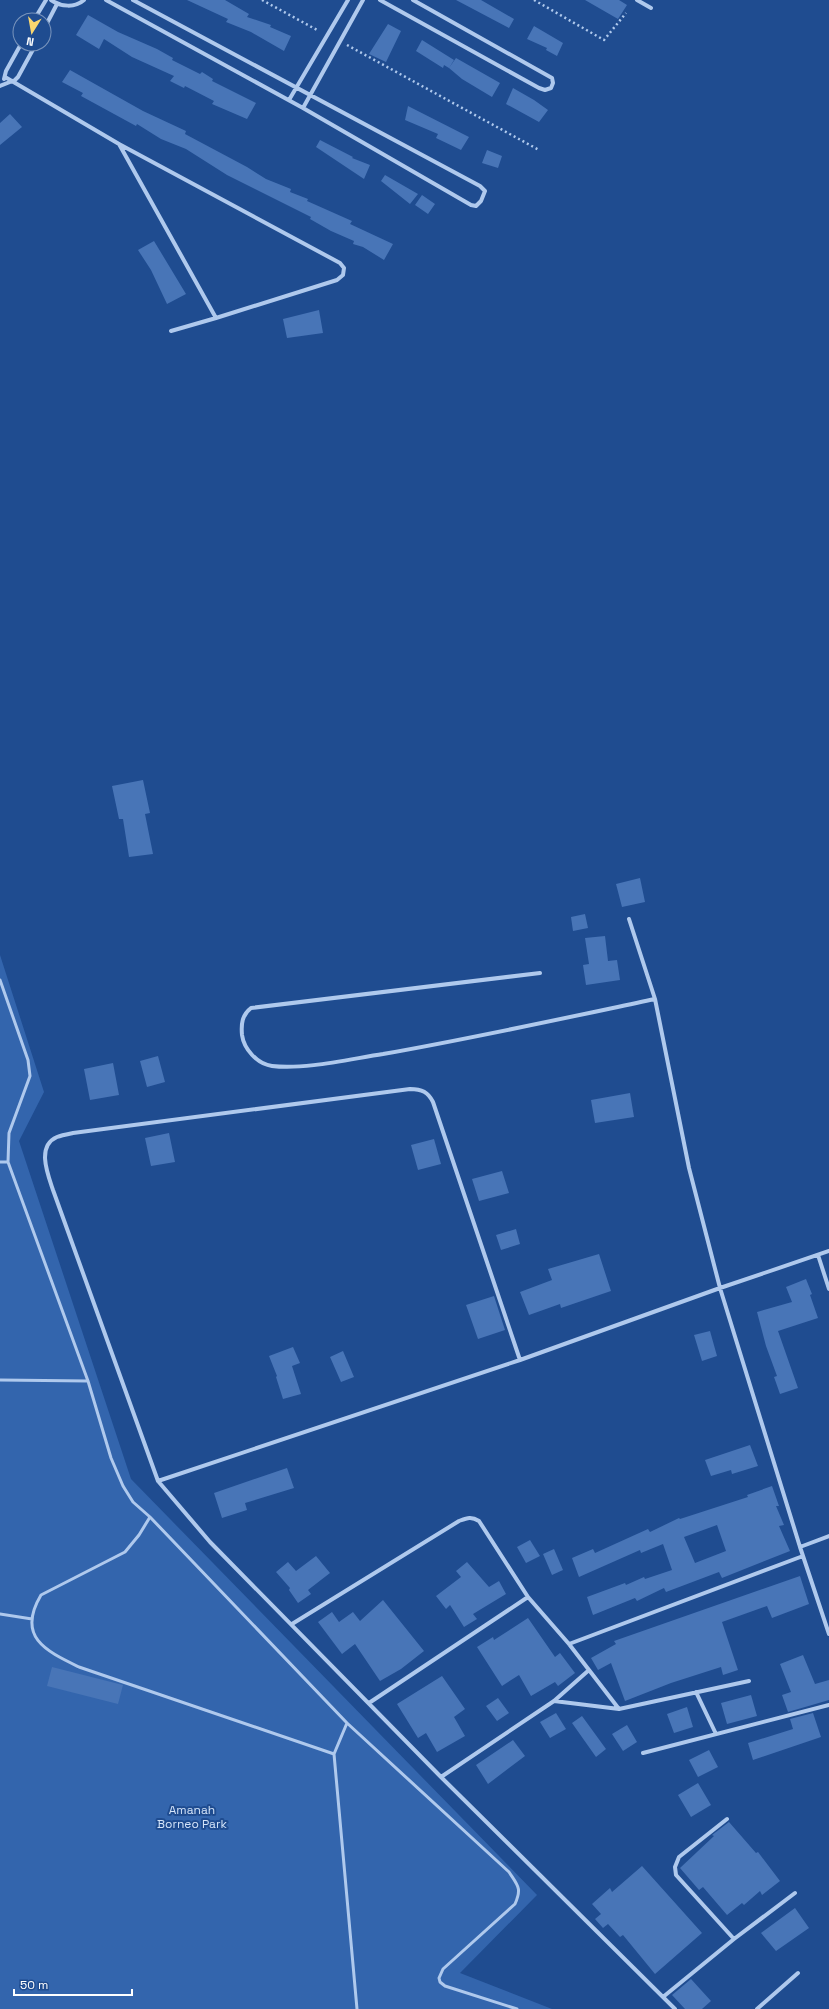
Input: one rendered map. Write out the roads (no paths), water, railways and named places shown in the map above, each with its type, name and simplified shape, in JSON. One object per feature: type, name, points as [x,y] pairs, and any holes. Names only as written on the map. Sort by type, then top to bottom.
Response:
[{"type":"street","points":[[39,12],[46,0]]},
{"type":"street","points":[[51,0],[57,4],[70,6],[84,0]]},
{"type":"street","points":[[106,0],[290,100],[471,205],[476,206],[481,201],[485,191],[480,186],[133,0]]},
{"type":"street","points":[[290,100],[348,0]]},
{"type":"street","points":[[303,108],[363,0]]},
{"type":"street","points":[[380,0],[539,88],[545,90],[551,88],[553,83],[552,78],[413,0]]},
{"type":"street","points":[[637,0],[651,8]]},
{"type":"street","points":[[52,13],[57,4]]},
{"type":"street","points":[[2,85],[6,71],[17,52]]},
{"type":"street","points":[[2,85],[12,82],[18,77],[32,52]]},
{"type":"street","points":[[5,77],[119,144],[340,263],[344,268],[342,275],[337,280],[171,331]]},
{"type":"street","points":[[119,144],[216,318]]},
{"type":"street","points":[[628,919],[655,999],[689,1168],[720,1288],[800,1547],[829,1634]]},
{"type":"street","points":[[540,973],[251,1008],[244,1013],[242,1036],[246,1049],[255,1058],[270,1066],[297,1066],[414,1048],[655,999]]},
{"type":"street","points":[[520,1360],[433,1102],[429,1094],[420,1089],[410,1089],[73,1133],[57,1137],[51,1141],[47,1148],[44,1156],[46,1168],[158,1481],[210,1542],[442,1777],[675,2009]]},
{"type":"street","points":[[158,1481],[520,1360],[720,1288],[829,1251]]},
{"type":"street","points":[[818,1255],[829,1289]]},
{"type":"street","points":[[292,1624],[468,1518],[474,1518],[479,1521],[528,1597],[569,1644],[618,1709]]},
{"type":"street","points":[[800,1547],[829,1536]]},
{"type":"street","points":[[569,1644],[803,1556]]},
{"type":"street","points":[[369,1703],[528,1597]]},
{"type":"street","points":[[442,1777],[554,1701],[589,1670]]},
{"type":"street","points":[[554,1701],[618,1709],[749,1681]]},
{"type":"street","points":[[696,1692],[716,1734]]},
{"type":"street","points":[[643,1753],[829,1705]]},
{"type":"street","points":[[727,1819],[679,1857],[674,1871],[734,1939]]},
{"type":"street","points":[[663,1997],[734,1939],[795,1893]]},
{"type":"street","points":[[757,2009],[798,1973]]},
{"type":"lane","points":[[0,980],[28,1060],[30,1076],[9,1133],[8,1162],[88,1381],[111,1458],[123,1486],[133,1502],[150,1517],[347,1723],[509,1872],[519,1887],[519,1894],[515,1904],[443,1969],[439,1978],[440,1982],[445,1986],[517,2009]]},
{"type":"lane","points":[[0,1162],[8,1162]]},
{"type":"lane","points":[[0,1380],[88,1381]]},
{"type":"lane","points":[[150,1517],[139,1536],[125,1552],[41,1595],[33,1608],[32,1619],[33,1632],[40,1644],[52,1654],[79,1667],[334,1754]]},
{"type":"lane","points":[[0,1614],[32,1619]]},
{"type":"lane","points":[[347,1723],[334,1754],[357,2009]]},
{"type":"park label","name":"Amanah Borneo Park","points":[[192,1817]]}]
